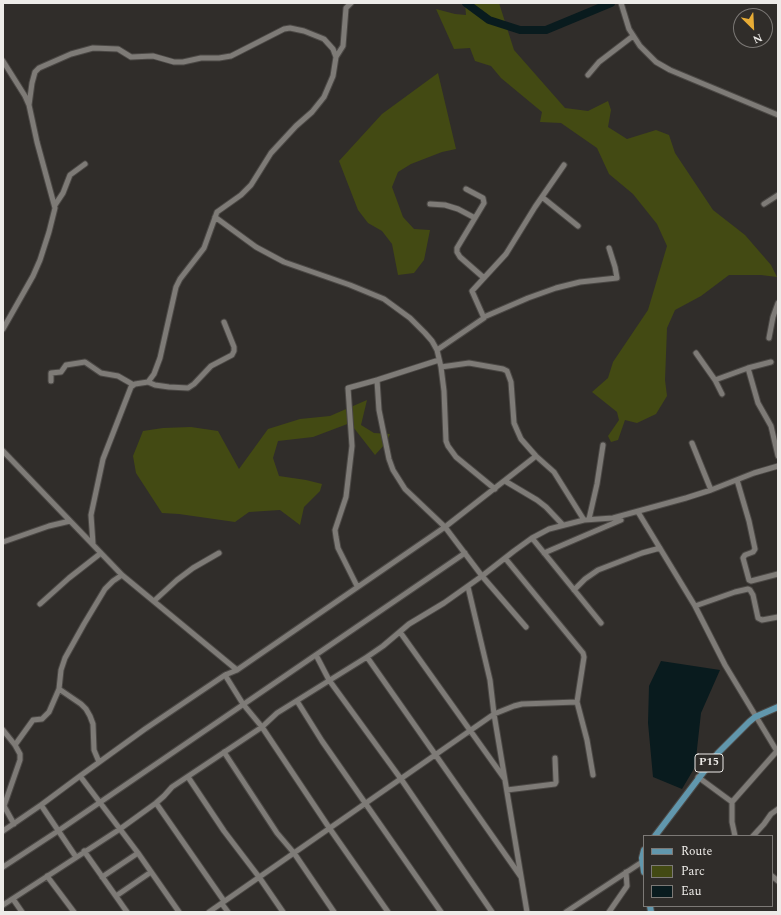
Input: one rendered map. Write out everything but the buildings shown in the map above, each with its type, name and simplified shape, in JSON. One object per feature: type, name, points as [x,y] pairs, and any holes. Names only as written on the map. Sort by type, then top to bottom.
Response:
[{"type":"main road","name":"P15","points":[[656,835],[718,753],[755,717],[778,707]]},
{"type":"main road","points":[[643,852],[643,867]]},
{"type":"street","points":[[148,382],[154,374],[160,358],[176,287],[180,279],[204,248],[214,217],[219,210],[241,196],[271,153],[318,105],[328,88],[333,76],[336,58],[343,46],[346,8],[351,3]]},
{"type":"street","points":[[621,6],[628,29],[656,62],[670,70],[778,115]]},
{"type":"street","points":[[29,106],[32,83],[35,72],[39,68],[71,54],[94,48],[118,49],[131,57],[153,56],[174,62],[183,62],[201,58],[231,56],[284,29],[290,28],[304,31],[324,39],[333,49],[336,58]]},
{"type":"street","points":[[588,75],[599,62],[633,36]]},
{"type":"street","points":[[3,61],[25,96],[29,106],[37,142],[55,205]]},
{"type":"street","points":[[3,329],[40,260],[49,232],[55,205],[63,193],[70,175],[84,164]]},
{"type":"street","points":[[484,317],[472,291],[508,250],[564,165]]},
{"type":"street","points":[[466,189],[483,198],[484,203],[457,248],[457,252],[460,258],[484,278]]},
{"type":"street","points":[[764,204],[778,195]]},
{"type":"street","points":[[542,197],[578,226]]},
{"type":"street","points":[[430,204],[458,208],[475,218]]},
{"type":"street","points":[[214,217],[256,247],[284,262],[350,285],[384,299],[410,318],[432,341],[437,350],[444,391],[446,440],[448,446],[456,457],[495,489]]},
{"type":"street","points":[[437,350],[482,321],[484,317],[528,298],[556,288],[580,282],[617,278],[616,267],[609,248]]},
{"type":"street","points":[[769,338],[773,317],[778,303]]},
{"type":"street","points":[[51,381],[50,373],[61,372],[66,366],[85,362],[101,373],[118,376],[132,384],[148,382],[155,385],[188,388],[212,366],[232,355],[234,348],[224,322]]},
{"type":"street","points":[[696,354],[722,394]]},
{"type":"street","points":[[356,586],[338,548],[335,530],[346,497],[352,446],[348,390],[350,387],[439,360]]},
{"type":"street","points":[[714,380],[748,368],[771,362]]},
{"type":"street","points":[[441,367],[469,363],[507,371],[511,382],[514,423],[521,438],[536,456],[554,472],[587,520]]},
{"type":"street","points":[[748,368],[758,403],[771,426],[778,456]]},
{"type":"street","points":[[377,380],[379,410],[389,459],[393,470],[405,488],[445,527],[482,576],[526,627]]},
{"type":"street","points":[[93,544],[92,515],[103,459],[132,384]]},
{"type":"street","points":[[692,442],[711,490]]},
{"type":"street","points":[[587,520],[597,484],[603,445]]},
{"type":"street","points":[[3,451],[122,575],[236,670]]},
{"type":"street","points":[[3,831],[99,762],[225,675],[236,670],[356,586],[445,527],[536,456]]},
{"type":"street","points":[[3,905],[120,829],[156,803],[172,786],[188,777],[262,727],[277,712],[367,657],[409,624],[468,587],[532,538],[549,529],[563,525],[638,512],[711,490],[754,473],[778,466]]},
{"type":"street","points":[[737,480],[749,521],[755,549],[754,552],[745,555],[743,558],[749,580],[752,581],[778,574]]},
{"type":"street","points":[[505,481],[537,500],[563,525]]},
{"type":"street","points":[[638,512],[695,606],[725,665],[755,717],[778,752],[732,802],[732,822],[735,835]]},
{"type":"street","points":[[544,553],[621,520]]},
{"type":"street","points":[[3,542],[49,526],[70,521]]},
{"type":"street","points":[[532,538],[601,623]]},
{"type":"street","points":[[574,590],[598,570],[642,553],[660,548]]},
{"type":"street","points":[[40,604],[69,578],[101,553]]},
{"type":"street","points":[[154,601],[188,572],[205,560],[219,553]]},
{"type":"street","points":[[3,867],[58,831],[464,553]]},
{"type":"street","points":[[505,558],[583,653],[584,657],[577,702],[593,775]]},
{"type":"street","points":[[15,744],[33,720],[42,719],[49,712],[59,689],[61,670],[65,658],[105,589],[122,575]]},
{"type":"street","points":[[468,587],[490,680],[494,714],[527,912]]},
{"type":"street","points":[[695,606],[748,589],[753,595],[758,618],[762,620],[778,617]]},
{"type":"street","points":[[400,632],[505,780]]},
{"type":"street","points":[[316,655],[329,680],[401,779],[492,912]]},
{"type":"street","points":[[367,657],[521,878]]},
{"type":"street","points":[[225,675],[388,912]]},
{"type":"street","points":[[59,689],[77,701],[88,712],[93,724],[94,750],[99,762]]},
{"type":"street","points":[[296,701],[322,741],[441,912]]},
{"type":"street","points":[[209,912],[494,714],[522,704],[577,702]]},
{"type":"street","points":[[3,730],[15,744],[20,754],[20,760],[4,806],[14,824]]},
{"type":"street","points":[[224,752],[276,833],[294,853],[334,912]]},
{"type":"street","points":[[507,790],[555,784],[555,758]]},
{"type":"street","points":[[80,776],[138,853],[179,912]]},
{"type":"street","points":[[188,777],[224,831],[259,877],[283,912]]},
{"type":"street","points":[[698,778],[732,802]]},
{"type":"street","points":[[156,803],[223,902],[228,912]]},
{"type":"street","points":[[41,805],[76,857]]},
{"type":"street","points":[[754,835],[771,814],[778,809]]},
{"type":"street","points":[[84,851],[127,912]]},
{"type":"street","points":[[102,877],[138,853]]},
{"type":"street","points":[[566,912],[642,862]]},
{"type":"street","points":[[116,896],[151,872]]},
{"type":"street","points":[[610,912],[627,886],[626,872]]},
{"type":"street","points":[[48,876],[74,912]]},
{"type":"street","points":[[13,899],[22,912]]},
{"type":"green space","points":[[465,3],[499,3],[514,50],[565,108],[588,111],[608,101],[611,110],[608,127],[627,139],[656,130],[669,135],[675,153],[713,210],[745,235],[771,265],[777,277],[761,275],[729,275],[701,296],[675,310],[667,328],[665,380],[667,396],[656,414],[637,423],[625,420],[618,440],[611,442],[608,436],[619,420],[617,412],[592,392],[608,378],[613,362],[648,310],[667,246],[657,224],[633,194],[609,174],[597,148],[561,123],[540,122],[542,112],[501,78],[491,66],[475,61],[470,48],[454,49],[436,9],[466,15]]},
{"type":"green space","points":[[438,73],[456,149],[442,152],[411,164],[398,172],[392,187],[403,217],[414,229],[430,230],[424,260],[414,273],[398,275],[392,244],[382,231],[368,223],[358,210],[339,161],[382,114]]},
{"type":"green space","points":[[367,400],[361,425],[374,433],[390,434],[386,443],[375,455],[350,423],[313,437],[278,441],[273,458],[279,476],[322,484],[320,491],[304,507],[300,525],[280,510],[249,512],[235,522],[162,513],[136,473],[133,456],[143,431],[163,428],[191,427],[218,431],[239,469],[268,429],[300,419],[330,416]]},
{"type":"water","points":[[661,661],[720,670],[701,713],[695,767],[682,789],[653,777],[648,723],[649,686]]},
{"type":"waterway","points":[[466,3],[489,20],[520,30],[546,30],[611,3]]}]
